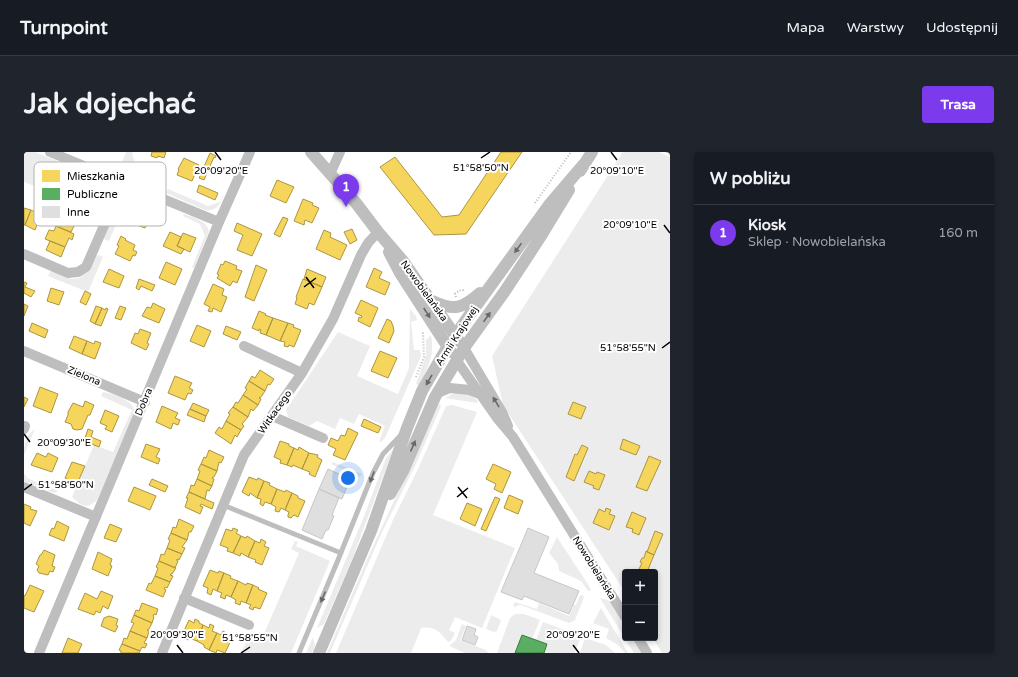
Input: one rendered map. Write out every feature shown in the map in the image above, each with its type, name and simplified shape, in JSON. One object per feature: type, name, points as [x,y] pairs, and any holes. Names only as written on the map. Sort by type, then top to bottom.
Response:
[{"type":"street","points":[[50,152],[74,162]]},
{"type":"street","name":"Dobra","points":[[39,653],[219,222],[250,152]]},
{"type":"street","name":"Nowobielańska","points":[[311,152],[356,203],[403,261],[456,335],[502,412],[513,437]]},
{"type":"street","points":[[330,174],[340,152]]},
{"type":"street","name":"Armii Krajowej","points":[[319,653],[371,531],[402,471],[438,393],[464,348],[505,291],[541,236],[592,152]]},
{"type":"street","name":"Armii Krajowej","points":[[371,531],[406,428],[422,391],[448,346],[549,205],[584,164]]},
{"type":"street","points":[[166,200],[219,222]]},
{"type":"street","points":[[24,254],[68,273],[78,272],[86,267],[104,226]]},
{"type":"street","name":"Nowobielańska","points":[[378,232],[400,273],[457,361],[513,437],[622,612]]},
{"type":"street","name":"Witkacego","points":[[162,653],[244,455],[302,373],[333,319],[368,243],[378,232]]},
{"type":"street","points":[[431,301],[446,307],[458,307],[468,303],[493,282]]},
{"type":"street","points":[[244,346],[302,373]]},
{"type":"street","name":"Zielona","points":[[24,351],[144,402]]},
{"type":"street","points":[[438,393],[450,388],[470,390],[480,394]]},
{"type":"street","points":[[272,416],[323,438]]},
{"type":"street","points":[[24,487],[96,517]]},
{"type":"street","points":[[184,598],[249,625]]},
{"type":"street","points":[[640,641],[647,653]]},
{"type":"lane","points":[[299,653],[380,459],[406,428]]},
{"type":"lane","points":[[224,505],[341,553]]},
{"type":"path","points":[[666,152],[670,154]]},
{"type":"path","points":[[415,378],[424,357],[423,333]]},
{"type":"shaded area","points":[[24,152],[35,152],[59,162],[34,162],[34,186],[24,182]]},
{"type":"shaded area","points":[[126,152],[133,152],[132,154],[135,162],[122,162]]},
{"type":"shaded area","points":[[623,152],[659,152],[670,157],[670,653],[662,653],[655,641],[658,641],[658,569],[622,569],[622,587],[503,405],[492,356]]},
{"type":"shaded area","points":[[168,189],[208,206],[220,202],[225,192],[220,203],[216,208],[205,210],[166,193]]},
{"type":"shaded area","points":[[184,214],[196,218],[205,224],[209,231],[194,268],[192,267],[205,236],[200,224],[183,216]]},
{"type":"shaded area","points":[[109,226],[116,226],[109,241],[104,239]]},
{"type":"shaded area","points":[[98,255],[103,257],[88,292],[48,276],[51,270],[72,279],[79,278],[89,271],[95,257]]},
{"type":"shaded area","points":[[410,309],[416,316],[417,320],[411,322],[414,350],[420,350],[421,356],[385,438],[382,441],[379,442],[385,426],[359,414],[354,424],[340,418],[335,429],[317,421],[309,426],[288,417],[286,410],[338,332],[370,346],[357,376],[398,394],[409,368]]},
{"type":"shaded area","points":[[431,335],[432,349],[430,361],[419,386],[416,384],[426,355],[426,340]]},
{"type":"shaded area","points":[[103,392],[112,394],[127,401],[134,408],[135,412],[97,500],[90,505],[84,506],[72,497],[94,445],[113,452],[132,410],[101,396]]},
{"type":"shaded area","points":[[458,392],[472,395],[478,401],[477,403],[445,398]]},
{"type":"shaded area","points":[[439,404],[441,406],[416,464],[382,532],[330,653],[327,653],[368,557]]},
{"type":"shaded area","points":[[452,405],[477,412],[433,515],[515,548],[482,628],[455,617],[449,630],[455,633],[451,641],[448,642],[437,630],[421,628],[411,653],[336,653],[393,520],[446,406]]},
{"type":"shaded area","points":[[35,429],[24,455],[26,440],[29,434]]},
{"type":"shaded area","points":[[393,450],[353,557],[324,624],[317,628],[363,519],[386,458]]},
{"type":"shaded area","points":[[333,462],[362,474],[360,477],[331,464]]},
{"type":"shaded area","points":[[24,473],[27,478],[58,491],[54,493],[24,481]]},
{"type":"shaded area","points":[[557,537],[591,589],[590,591],[588,591],[581,581],[559,571],[558,564],[549,553]]},
{"type":"shaded area","points":[[295,541],[298,542],[296,546],[330,561],[291,653],[241,653],[251,631],[263,636],[299,553],[291,549]]},
{"type":"shaded area","points":[[580,595],[584,597],[575,620],[569,623],[521,605],[514,607],[513,605],[515,602],[537,609],[539,603],[569,616]]},
{"type":"shaded area","points":[[600,598],[608,600],[622,622],[622,634]]},
{"type":"shaded area","points":[[601,608],[628,653],[625,653],[618,645],[606,638],[609,629],[593,623]]},
{"type":"shaded area","points":[[515,614],[524,614],[540,620],[532,639],[515,653],[497,653],[510,618]]},
{"type":"shaded area","points":[[491,615],[501,620],[497,631],[494,632],[486,629]]},
{"type":"shaded area","points":[[543,622],[581,636],[575,653],[544,653],[536,640]]},
{"type":"shaded area","points":[[462,624],[466,626],[460,640],[486,650],[488,653],[465,653],[449,646],[456,640]]},
{"type":"shaded area","points":[[313,637],[315,645],[312,653],[306,653]]},
{"type":"shaded area","points":[[585,638],[606,645],[615,653],[580,653]]},
{"type":"shaded area","points":[[627,641],[634,641],[641,653],[634,653]]},
{"type":"building: Mieszkania","points":[[152,152],[166,152],[164,158],[158,156],[157,158],[151,156]]},
{"type":"building: Mieszkania","points":[[501,152],[522,152],[466,234],[434,235],[380,167],[395,157],[442,217],[459,215]]},
{"type":"building: Mieszkania","points":[[210,153],[216,156],[215,158],[214,157],[204,180],[199,178]]},
{"type":"building: Mieszkania","points":[[184,158],[199,165],[192,181],[177,175],[178,169]]},
{"type":"building: Mieszkania","points":[[277,180],[294,187],[286,203],[270,196]]},
{"type":"building: Mieszkania","points":[[199,185],[218,193],[215,200],[197,192]]},
{"type":"building: Mieszkania","points":[[303,199],[313,203],[312,205],[319,208],[312,223],[305,220],[304,225],[294,221]]},
{"type":"building: Mieszkania","points":[[24,208],[31,210],[25,225],[24,225]]},
{"type":"building: Mieszkania","points":[[31,210],[34,212],[34,226],[37,226],[35,230],[25,225]]},
{"type":"building: Mieszkania","points":[[283,217],[288,219],[280,237],[274,234]]},
{"type":"building: Mieszkania","points":[[237,223],[262,234],[252,256],[237,250],[243,235],[234,231]]},
{"type":"building: Mieszkania","points":[[56,226],[74,226],[71,232]]},
{"type":"building: Mieszkania","points":[[56,226],[74,234],[72,240],[69,238],[65,247],[45,239],[49,230],[54,231]]},
{"type":"building: Mieszkania","points":[[352,229],[357,240],[350,244],[344,232]]},
{"type":"building: Mieszkania","points":[[324,230],[331,233],[330,237],[347,245],[340,260],[316,249]]},
{"type":"building: Mieszkania","points":[[170,232],[181,237],[177,246],[184,249],[181,254],[163,246]]},
{"type":"building: Mieszkania","points":[[183,233],[196,238],[190,252],[177,246]]},
{"type":"building: Mieszkania","points":[[121,236],[126,239],[125,240],[135,245],[133,250],[137,252],[135,256],[133,255],[130,261],[115,254],[119,246],[117,245]]},
{"type":"building: Mieszkania","points":[[50,241],[65,247],[61,257],[46,250]]},
{"type":"building: Mieszkania","points":[[225,261],[237,266],[236,269],[242,271],[237,283],[233,281],[230,286],[217,278],[221,264],[223,265]]},
{"type":"building: Mieszkania","points":[[166,262],[182,269],[175,285],[159,278]]},
{"type":"building: Mieszkania","points":[[256,265],[267,270],[254,301],[245,297]]},
{"type":"building: Mieszkania","points":[[374,268],[382,272],[379,278],[390,283],[385,295],[366,287]]},
{"type":"building: Mieszkania","points":[[109,269],[124,276],[119,288],[103,282]]},
{"type":"building: Mieszkania","points":[[307,269],[326,277],[322,287],[304,279]]},
{"type":"building: Mieszkania","points":[[139,279],[155,285],[152,291],[141,286],[139,290],[136,288]]},
{"type":"building: Mieszkania","points":[[303,279],[322,287],[314,305],[309,303],[307,309],[295,304]]},
{"type":"building: Mieszkania","points":[[24,282],[27,283],[25,287],[35,291],[31,297],[24,293]]},
{"type":"building: Mieszkania","points":[[213,284],[224,289],[222,295],[227,297],[221,312],[213,308],[212,312],[208,311],[210,307],[204,304]]},
{"type":"building: Mieszkania","points":[[51,288],[64,292],[59,305],[47,301]]},
{"type":"building: Mieszkania","points":[[85,291],[91,294],[86,305],[80,302]]},
{"type":"building: Mieszkania","points":[[361,300],[378,308],[370,327],[358,321],[359,317],[361,318],[362,316],[355,313]]},
{"type":"building: Mieszkania","points":[[153,303],[165,309],[159,323],[142,316],[147,307],[151,308]]},
{"type":"building: Mieszkania","points":[[24,304],[28,306],[24,316]]},
{"type":"building: Mieszkania","points":[[96,306],[102,308],[95,324],[90,321]]},
{"type":"building: Mieszkania","points":[[120,306],[126,308],[121,320],[115,318]]},
{"type":"building: Mieszkania","points":[[102,308],[105,310],[106,308],[108,309],[101,326],[95,324]]},
{"type":"building: Mieszkania","points":[[259,311],[273,318],[266,335],[260,333],[261,330],[259,329],[259,331],[252,328]]},
{"type":"building: Mieszkania","points":[[273,318],[288,323],[280,341],[266,335]]},
{"type":"building: Mieszkania","points":[[387,319],[391,321],[394,331],[389,343],[378,338]]},
{"type":"building: Mieszkania","points":[[32,323],[48,330],[45,338],[29,331]]},
{"type":"building: Mieszkania","points":[[288,323],[301,330],[294,347],[289,345],[288,347],[284,346],[285,342],[280,341]]},
{"type":"building: Mieszkania","points":[[197,325],[211,331],[204,347],[190,341]]},
{"type":"building: Mieszkania","points":[[226,326],[241,332],[237,340],[223,334]]},
{"type":"building: Mieszkania","points":[[140,329],[151,333],[146,350],[131,343],[135,333],[138,334]]},
{"type":"building: Mieszkania","points":[[74,336],[87,341],[82,354],[69,348]]},
{"type":"building: Mieszkania","points":[[87,341],[94,344],[95,341],[101,343],[95,359],[82,354]]},
{"type":"building: Mieszkania","points":[[380,351],[397,358],[388,378],[371,371]]},
{"type":"building: Mieszkania","points":[[260,370],[274,379],[270,385],[268,384],[265,391],[249,381],[252,376],[255,378]]},
{"type":"building: Mieszkania","points":[[175,376],[192,383],[189,388],[193,390],[191,394],[188,393],[185,400],[168,393]]},
{"type":"building: Mieszkania","points":[[249,381],[265,391],[259,398],[261,399],[258,405],[243,395],[247,389],[245,388]]},
{"type":"building: Mieszkania","points":[[40,387],[58,394],[51,413],[33,406]]},
{"type":"building: Mieszkania","points":[[243,395],[258,405],[253,411],[251,409],[248,417],[233,407],[236,402],[238,403]]},
{"type":"building: Mieszkania","points":[[24,397],[28,399],[24,407]]},
{"type":"building: Mieszkania","points":[[85,401],[94,405],[90,415],[88,415],[82,429],[73,429],[71,424],[65,422],[68,412],[73,403],[83,407]]},
{"type":"building: Mieszkania","points":[[573,402],[586,407],[581,419],[568,414]]},
{"type":"building: Mieszkania","points":[[193,403],[209,410],[206,416],[190,409]]},
{"type":"building: Mieszkania","points":[[162,406],[178,413],[175,418],[180,420],[178,425],[173,423],[171,429],[156,422]]},
{"type":"building: Mieszkania","points":[[233,407],[248,417],[242,424],[244,426],[241,430],[226,421],[230,414],[228,413]]},
{"type":"building: Mieszkania","points":[[190,409],[206,416],[204,422],[187,415]]},
{"type":"building: Mieszkania","points":[[105,410],[119,416],[112,432],[105,429],[107,426],[100,423]]},
{"type":"building: Mieszkania","points":[[364,419],[381,427],[378,433],[361,426]]},
{"type":"building: Mieszkania","points":[[226,421],[241,430],[237,437],[235,435],[231,444],[215,433],[219,427],[222,429]]},
{"type":"building: Mieszkania","points":[[348,428],[358,433],[345,460],[333,455],[336,449],[328,445],[331,438],[338,441],[341,435],[345,436]]},
{"type":"building: Mieszkania","points":[[88,429],[93,431],[91,437],[101,441],[99,447],[84,441]]},
{"type":"building: Mieszkania","points":[[623,439],[640,446],[636,455],[620,449]]},
{"type":"building: Mieszkania","points":[[280,441],[289,444],[289,446],[294,448],[287,465],[280,463],[281,460],[274,457]]},
{"type":"building: Mieszkania","points":[[146,444],[160,449],[156,457],[160,459],[158,464],[141,457]]},
{"type":"building: Mieszkania","points":[[582,445],[588,448],[574,481],[566,477],[575,454],[577,455]]},
{"type":"building: Mieszkania","points":[[299,447],[309,453],[302,469],[293,465],[292,467],[287,465],[294,448],[298,450]]},
{"type":"building: Mieszkania","points":[[209,450],[224,457],[221,463],[219,462],[217,471],[201,464],[204,457],[206,458]]},
{"type":"building: Mieszkania","points":[[37,453],[46,457],[48,453],[58,458],[52,472],[31,465]]},
{"type":"building: Mieszkania","points":[[309,453],[318,455],[317,457],[322,460],[315,477],[309,474],[310,472],[302,469]]},
{"type":"building: Mieszkania","points":[[649,456],[661,461],[647,491],[636,487]]},
{"type":"building: Mieszkania","points":[[72,462],[85,466],[77,484],[65,478]]},
{"type":"building: Mieszkania","points":[[201,464],[217,471],[212,478],[214,479],[212,486],[197,479],[200,471],[198,470]]},
{"type":"building: Mieszkania","points":[[493,464],[511,472],[502,493],[494,489],[496,484],[486,479]]},
{"type":"building: Mieszkania","points":[[589,471],[596,474],[597,472],[605,475],[599,490],[584,482]]},
{"type":"building: Mieszkania","points":[[249,477],[257,480],[258,478],[264,481],[257,498],[250,493],[249,496],[242,492]]},
{"type":"building: Mieszkania","points":[[152,479],[168,486],[165,492],[149,485]]},
{"type":"building: Mieszkania","points":[[197,479],[212,486],[209,491],[207,490],[205,499],[189,492],[191,485],[194,486]]},
{"type":"building: Mieszkania","points":[[264,481],[270,483],[269,485],[277,489],[271,504],[265,502],[263,506],[260,504],[261,499],[257,498]]},
{"type":"building: Mieszkania","points":[[134,487],[156,496],[150,510],[128,501]]},
{"type":"building: Mieszkania","points":[[277,489],[285,492],[286,490],[292,493],[285,510],[281,508],[279,512],[275,511],[276,507],[271,504]]},
{"type":"building: Mieszkania","points":[[189,492],[214,503],[212,509],[201,504],[200,506],[203,507],[200,514],[185,507],[188,498],[186,498]]},
{"type":"building: Mieszkania","points":[[292,493],[305,501],[298,517],[294,515],[291,518],[288,517],[289,512],[285,510]]},
{"type":"building: Mieszkania","points":[[509,495],[523,501],[518,514],[504,508]]},
{"type":"building: Mieszkania","points":[[495,497],[500,499],[486,531],[481,529]]},
{"type":"building: Mieszkania","points":[[467,503],[482,509],[475,526],[460,519]]},
{"type":"building: Mieszkania","points":[[24,504],[31,507],[30,509],[37,511],[30,526],[24,523]]},
{"type":"building: Mieszkania","points":[[606,508],[611,510],[609,514],[615,516],[609,530],[593,523],[599,509],[605,512]]},
{"type":"building: Mieszkania","points":[[632,512],[646,518],[639,535],[632,532],[633,529],[626,527]]},
{"type":"building: Mieszkania","points":[[179,519],[194,526],[191,532],[189,532],[187,540],[171,533],[173,527],[176,528]]},
{"type":"building: Mieszkania","points":[[57,521],[69,527],[64,541],[49,535],[52,528],[54,529]]},
{"type":"building: Mieszkania","points":[[110,524],[122,529],[116,542],[104,538]]},
{"type":"building: Mieszkania","points":[[233,528],[238,530],[236,533],[241,536],[233,553],[227,551],[228,548],[220,545],[226,529],[232,531]]},
{"type":"building: Mieszkania","points":[[655,531],[663,534],[654,555],[647,552]]},
{"type":"building: Mieszkania","points":[[171,533],[187,540],[182,547],[185,548],[182,554],[167,548],[170,540],[168,539]]},
{"type":"building: Mieszkania","points":[[241,536],[246,538],[247,536],[255,541],[248,557],[241,553],[240,556],[233,553]]},
{"type":"building: Mieszkania","points":[[261,539],[266,542],[264,546],[269,548],[262,565],[255,562],[256,560],[248,557],[255,541],[260,543]]},
{"type":"building: Mieszkania","points":[[167,548],[182,554],[179,560],[177,559],[178,561],[175,568],[159,561],[161,554],[164,555]]},
{"type":"building: Mieszkania","points":[[44,550],[55,555],[52,566],[55,567],[53,572],[50,571],[48,575],[39,573],[37,570],[39,566],[36,564]]},
{"type":"building: Mieszkania","points":[[646,551],[654,555],[648,569],[639,569],[642,563],[640,562],[642,558],[644,558]]},
{"type":"building: Mieszkania","points":[[98,552],[112,559],[110,565],[112,566],[108,576],[92,569]]},
{"type":"building: Mieszkania","points":[[159,561],[176,568],[170,575],[173,576],[170,582],[155,576],[158,568],[156,567]]},
{"type":"building: Mieszkania","points":[[210,570],[218,573],[219,571],[224,573],[217,591],[213,589],[211,595],[207,593],[208,588],[203,586]]},
{"type":"building: Mieszkania","points":[[224,573],[231,576],[230,578],[238,581],[231,597],[226,595],[225,599],[220,597],[222,593],[217,591]]},
{"type":"building: Mieszkania","points":[[155,576],[170,582],[167,588],[165,587],[164,589],[166,590],[163,597],[146,590],[149,583],[151,584]]},
{"type":"building: Mieszkania","points":[[238,581],[246,585],[247,583],[253,585],[246,603],[241,601],[240,605],[235,603],[236,600],[231,597]]},
{"type":"building: Mieszkania","points":[[30,585],[44,591],[34,612],[24,608],[24,595],[25,596]]},
{"type":"building: Mieszkania","points":[[253,585],[267,593],[260,609],[254,607],[253,610],[249,608],[251,605],[246,603]]},
{"type":"building: Mieszkania","points":[[101,591],[113,596],[108,609],[103,606],[100,613],[96,611],[94,615],[78,609],[85,593],[97,599]]},
{"type":"building: Mieszkania","points":[[142,603],[158,609],[156,615],[154,614],[153,616],[152,623],[134,615],[136,610],[139,611]]},
{"type":"building: Mieszkania","points":[[134,615],[152,623],[147,630],[149,631],[147,638],[130,631],[134,623],[131,622]]},
{"type":"building: Mieszkania","points":[[109,616],[118,619],[116,625],[118,626],[115,632],[101,626],[104,618]]},
{"type":"building: Mieszkania","points":[[195,619],[203,625],[197,641],[189,638],[188,640],[181,637],[189,620],[194,623]]},
{"type":"building: Mieszkania","points":[[210,624],[214,626],[212,631],[217,633],[209,650],[197,641],[203,625],[209,628]]},
{"type":"building: Mieszkania","points":[[130,631],[147,638],[144,643],[147,644],[145,648],[142,647],[140,651],[122,644],[124,638],[127,639]]},
{"type":"building: Mieszkania","points":[[223,631],[226,635],[232,638],[225,653],[217,650],[216,653],[209,650],[217,633],[221,635]]},
{"type":"building: Mieszkania","points":[[68,638],[82,644],[78,653],[62,653]]},
{"type":"building: Mieszkania","points":[[122,644],[140,651],[139,653],[121,653],[119,650]]},
{"type":"building: Publiczne","points":[[522,635],[547,644],[544,653],[515,653]]},
{"type":"building: Inne","points":[[328,469],[350,479],[342,499],[319,489]]},
{"type":"building: Inne","points":[[319,489],[339,498],[332,515],[334,516],[322,539],[302,530]]},
{"type":"building: Inne","points":[[528,528],[549,537],[534,573],[579,591],[569,614],[524,596],[522,600],[501,592]]},
{"type":"building: Inne","points":[[467,626],[476,629],[474,635],[478,637],[475,645],[462,640]]},
{"type":"place","name":"Kiosk","points":[[346,207]]}]
